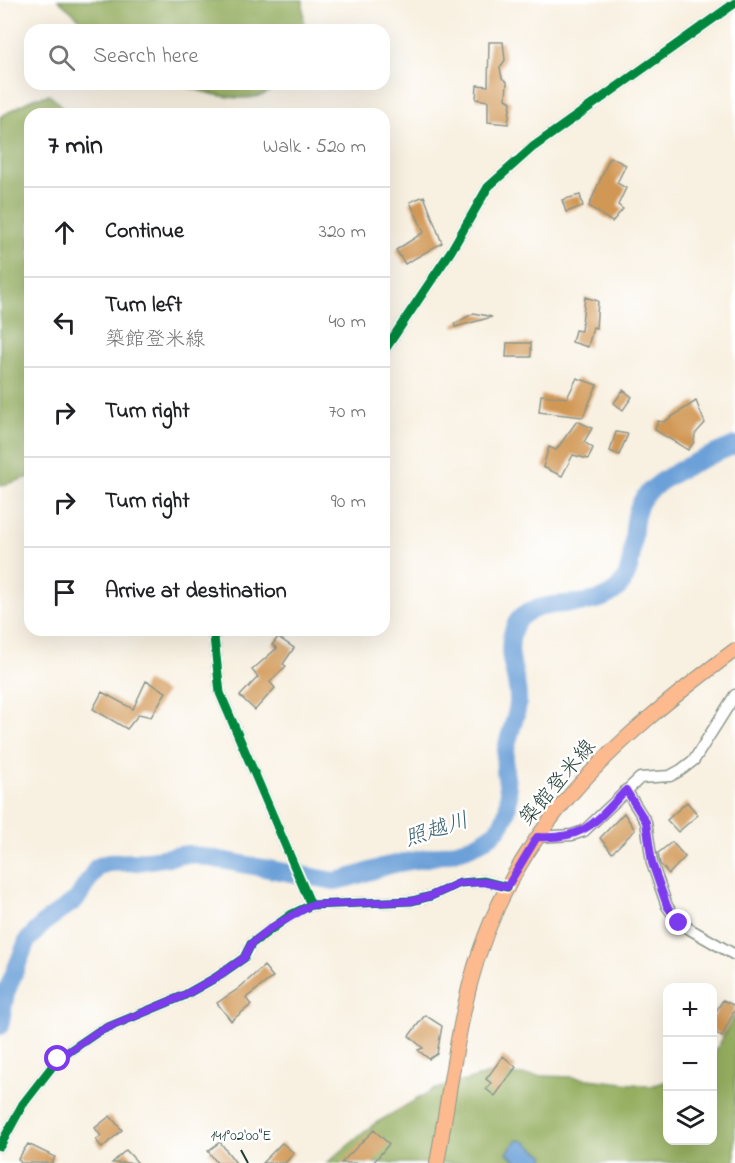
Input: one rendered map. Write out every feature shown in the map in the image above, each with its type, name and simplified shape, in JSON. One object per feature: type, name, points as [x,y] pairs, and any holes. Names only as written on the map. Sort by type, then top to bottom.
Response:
[{"type":"main road","name":"築館登米線","points":[[437,1163],[471,982],[507,887],[537,837],[579,782],[610,750],[647,718],[735,650]]},
{"type":"street","points":[[390,342],[451,251],[488,187],[533,147],[735,3]]},
{"type":"street","points":[[214,636],[220,693],[311,905]]},
{"type":"street","points":[[537,837],[572,835],[584,831],[640,778],[670,776],[694,760],[735,696]]},
{"type":"street","points":[[626,790],[646,822],[652,863],[667,906],[679,923],[735,956]]},
{"type":"street","points":[[0,1146],[23,1104],[58,1059],[99,1031],[183,996],[215,978],[244,958],[251,944],[271,928],[311,905],[412,901],[431,896],[460,883],[484,882],[507,887]]},
{"type":"green space","points":[[58,0],[303,0],[304,24],[86,24]]},
{"type":"green space","points":[[198,90],[271,90],[251,98]]},
{"type":"green space","points":[[49,95],[62,108],[24,108],[24,479],[0,486],[0,117],[34,98]]},
{"type":"green space","points":[[735,1014],[735,1163],[327,1163],[374,1124],[433,1090],[489,1074],[570,1077],[651,1086],[663,1082],[663,1145],[717,1145],[718,1047]]},
{"type":"water","points":[[517,1140],[524,1141],[545,1156],[540,1163],[519,1163],[507,1153]]},
{"type":"building","points":[[489,42],[503,42],[505,60],[500,68],[502,78],[507,82],[506,99],[511,102],[508,124],[488,122],[488,101],[476,99],[477,85],[488,86]]},
{"type":"building","points":[[610,157],[626,165],[617,183],[626,188],[618,205],[623,209],[612,222],[589,206]]},
{"type":"building","points":[[580,195],[583,206],[566,212],[562,200]]},
{"type":"building","points":[[424,196],[442,243],[405,264],[396,250],[424,232],[410,202]]},
{"type":"building","points":[[585,297],[598,301],[596,328],[593,327],[588,347],[572,342],[575,330],[581,331]]},
{"type":"building","points":[[474,313],[492,317],[455,327],[454,324]]},
{"type":"building","points":[[507,343],[531,343],[531,357],[506,357]]},
{"type":"building","points":[[577,378],[597,385],[583,417],[539,412],[541,395],[567,398]]},
{"type":"building","points":[[623,390],[632,397],[623,410],[614,403]]},
{"type":"building","points":[[696,401],[705,423],[695,434],[694,442],[688,450],[655,430],[658,421],[664,422]]},
{"type":"building","points":[[577,421],[592,428],[584,442],[593,448],[588,459],[573,455],[562,476],[543,467],[549,447],[556,450]]},
{"type":"building","points":[[616,432],[628,434],[619,455],[610,451]]},
{"type":"building","points":[[278,637],[294,648],[283,664],[286,666],[270,682],[275,688],[255,710],[240,696],[258,677],[252,670],[277,648],[272,645]]},
{"type":"building","points":[[146,681],[166,692],[151,717],[139,714],[127,729],[93,709],[102,692],[133,709]]},
{"type":"building","points":[[687,802],[698,815],[678,832],[667,820]]},
{"type":"building","points":[[624,813],[635,830],[612,853],[600,838]]},
{"type":"building","points":[[672,842],[685,857],[669,874],[660,864],[658,853]]},
{"type":"building","points":[[264,966],[273,977],[246,998],[251,1005],[231,1021],[217,1003],[238,989]]},
{"type":"building","points":[[723,1000],[735,1006],[722,1037],[717,1034],[717,1010]]},
{"type":"building","points":[[425,1015],[442,1026],[437,1054],[429,1059],[418,1050],[423,1048],[409,1036]]},
{"type":"building","points":[[503,1056],[516,1067],[495,1096],[486,1089],[491,1083],[486,1079]]},
{"type":"building","points":[[110,1116],[122,1130],[102,1148],[96,1140],[101,1136],[95,1128]]},
{"type":"building","points":[[374,1130],[389,1144],[373,1163],[341,1163]]},
{"type":"building","points":[[220,1142],[236,1163],[217,1163],[208,1151]]},
{"type":"building","points":[[282,1143],[294,1153],[285,1163],[262,1163]]},
{"type":"building","points":[[28,1144],[55,1157],[52,1163],[21,1163],[18,1159]]},
{"type":"building","points":[[126,1150],[138,1163],[112,1163]]},
{"type":"waterway","name":"照越川","points":[[0,1026],[6,993],[27,941],[45,922],[77,899],[97,867],[108,863],[137,862],[188,854],[334,881],[386,866],[451,853],[484,840],[496,831],[507,810],[505,757],[518,704],[510,648],[514,628],[520,618],[539,608],[590,602],[615,591],[625,579],[630,566],[635,521],[638,508],[645,496],[675,473],[735,445]]},
{"type":"cycle path","points":[[390,342],[451,251],[488,187],[533,147],[735,3]]},
{"type":"cycle path","points":[[214,636],[220,693],[311,905]]},
{"type":"cycle path","points":[[0,1146],[23,1104],[58,1059],[99,1031],[183,996],[215,978],[244,958],[251,944],[292,914],[311,905],[412,901],[431,896],[460,883],[484,881],[507,887]]},
{"type":"route","points":[[58,1059],[99,1031],[183,996],[215,978],[244,958],[251,944],[271,928],[311,905],[391,900],[412,901],[431,896],[460,883],[484,882],[507,887],[537,837],[572,835],[584,831],[626,790],[646,822],[651,840],[652,863],[667,906],[679,923]]}]
